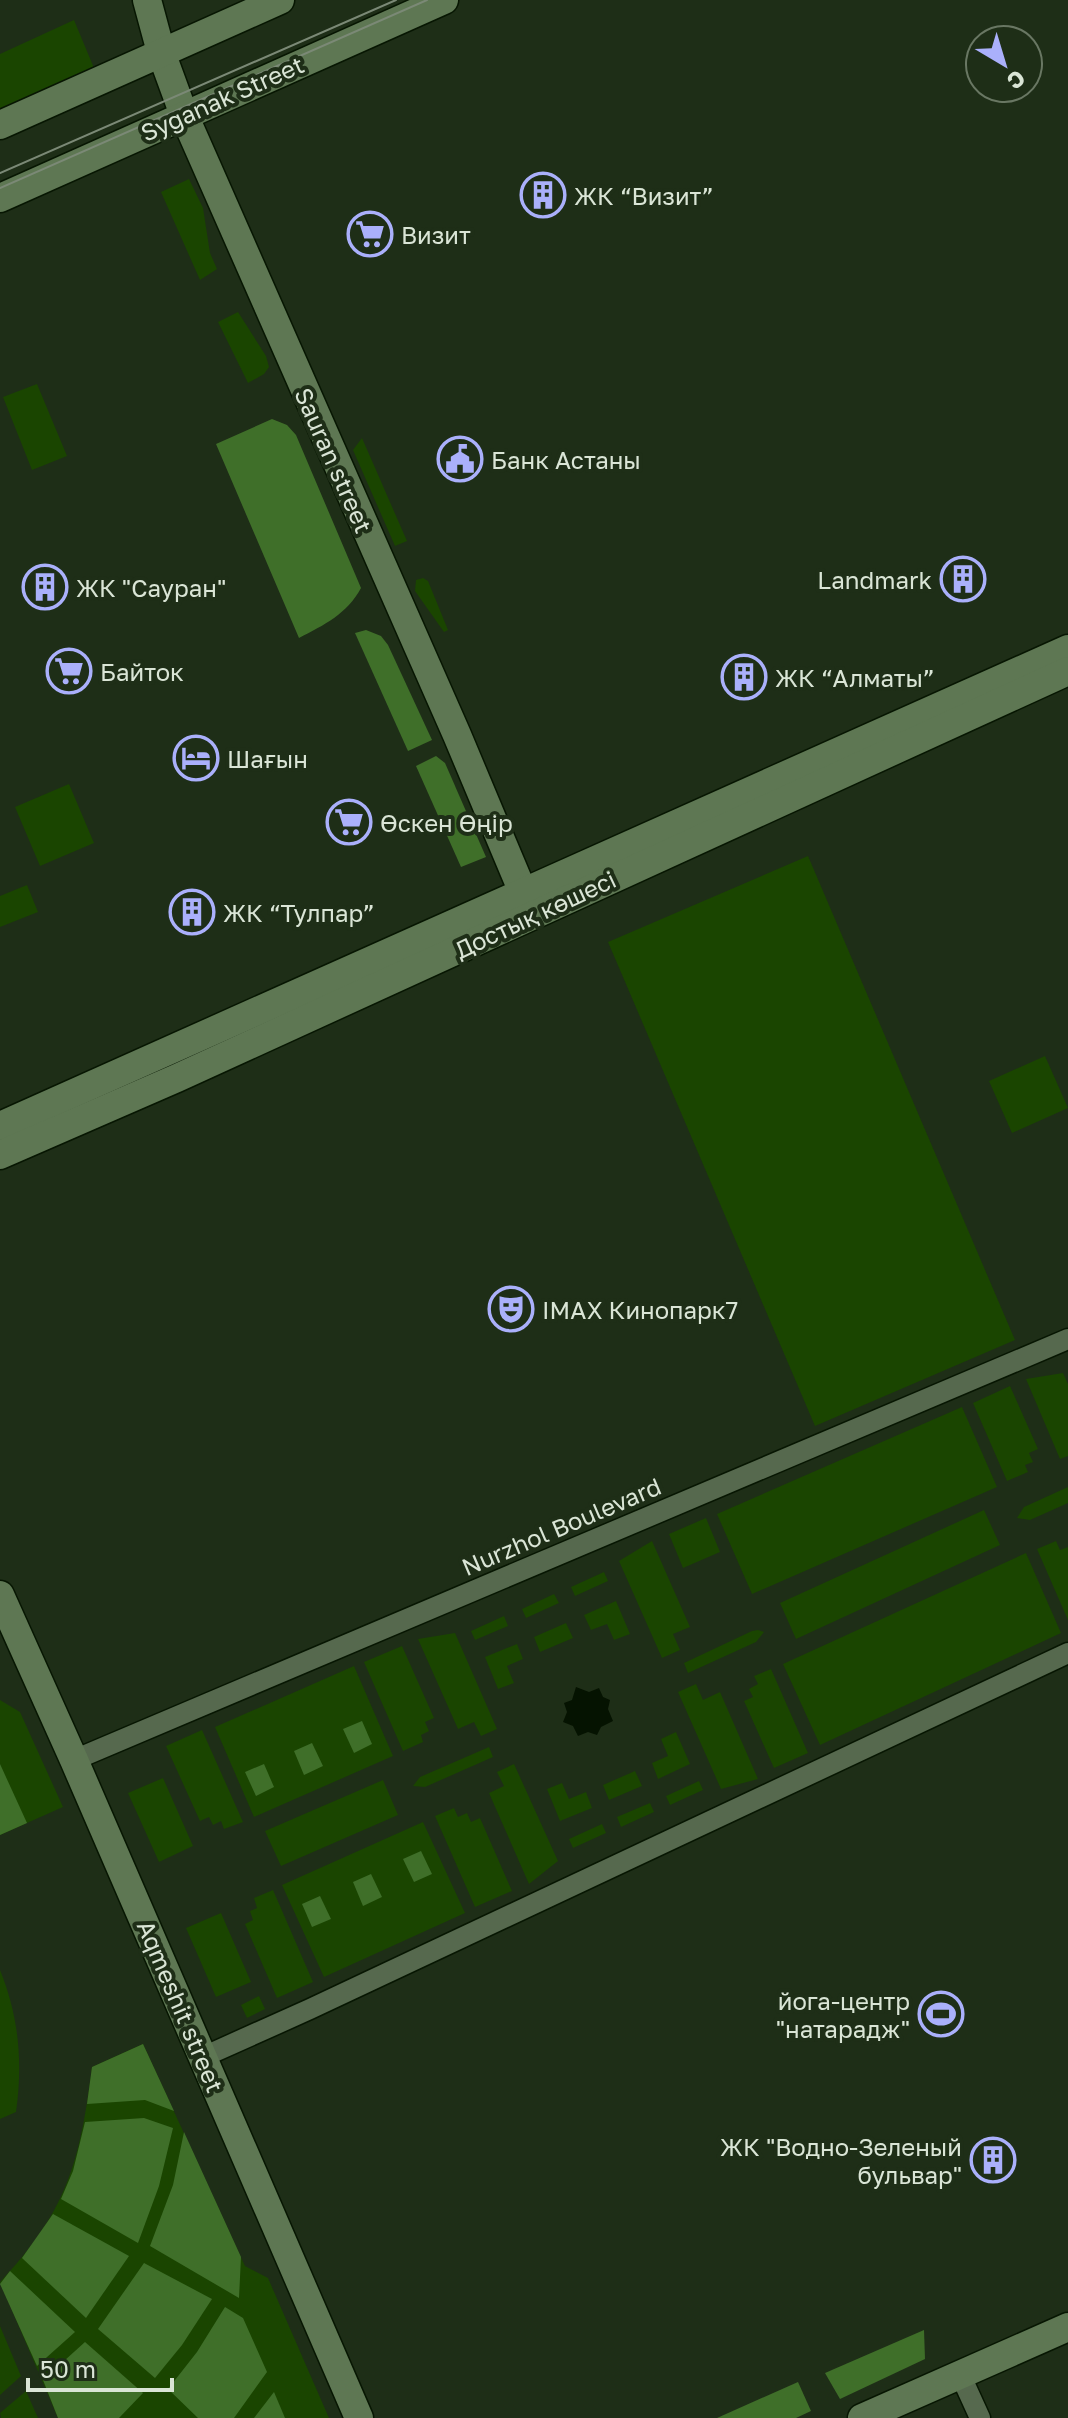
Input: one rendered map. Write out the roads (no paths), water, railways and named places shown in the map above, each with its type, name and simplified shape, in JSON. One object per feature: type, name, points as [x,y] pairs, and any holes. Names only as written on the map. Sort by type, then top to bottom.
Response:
[{"type":"street","name":"Sauran street","points":[[147,0],[161,52],[184,115],[457,735],[528,904]]},
{"type":"street","points":[[0,125],[280,0]]},
{"type":"street","name":"Syganak Street","points":[[0,198],[444,0]]},
{"type":"street","name":"Достық көшесі","points":[[0,1155],[177,1078],[528,904],[1068,649]]},
{"type":"street","name":"Достық көшесі","points":[[0,1126],[528,904],[1068,671]]},
{"type":"street","name":"Nurzhol Boulevard","points":[[74,1760],[1068,1339]]},
{"type":"street","name":"Aqmeshit street","points":[[0,1595],[359,2418]]},
{"type":"street","points":[[203,2057],[1068,1653]]},
{"type":"street","points":[[862,2418],[1068,2327]]},
{"type":"street","points":[[960,2374],[980,2418]]},
{"type":"tram line","points":[[0,173],[396,0]]},
{"type":"tram line","points":[[0,188],[427,0]]},
{"type":"place","name":"ЖК “Визит”","points":[[543,195]]},
{"type":"place","name":"Визит","points":[[370,234]]},
{"type":"place","name":"Банк Астаны","points":[[460,459]]},
{"type":"place","name":"Landmark","points":[[963,579]]},
{"type":"place","name":"ЖК \"Сауран\"","points":[[45,587]]},
{"type":"place","name":"Байток","points":[[69,671]]},
{"type":"place","name":"ЖК “Алматы”","points":[[744,677]]},
{"type":"place","name":"Шағын","points":[[196,758]]},
{"type":"place","name":"Өскен Өңір","points":[[349,822]]},
{"type":"place","name":"ЖК “Тулпар”","points":[[192,912]]},
{"type":"place","name":"IMAX Кинопарк7","points":[[511,1309]]},
{"type":"place","name":"йога-центр \"натарадж\"","points":[[941,2014]]},
{"type":"place","name":"ЖК \"Водно-Зеленый бульвар\"","points":[[993,2160]]}]
